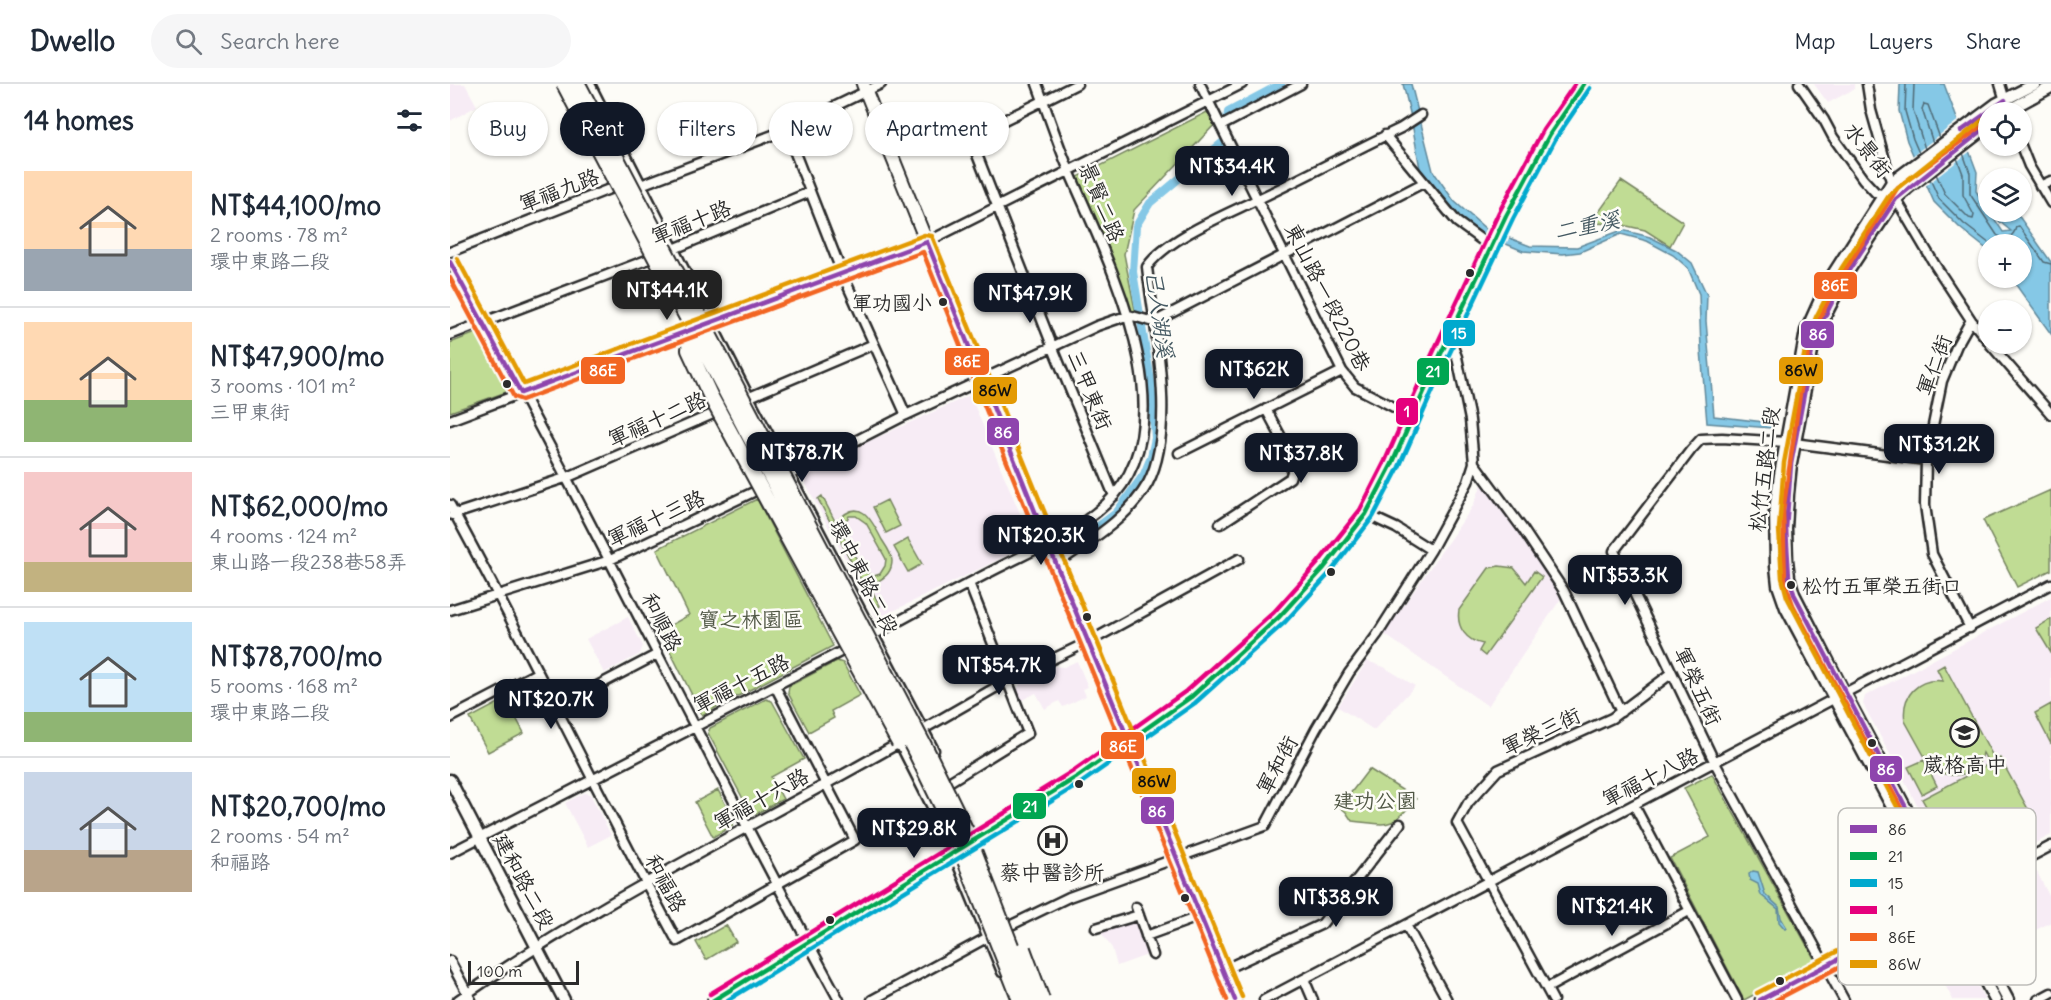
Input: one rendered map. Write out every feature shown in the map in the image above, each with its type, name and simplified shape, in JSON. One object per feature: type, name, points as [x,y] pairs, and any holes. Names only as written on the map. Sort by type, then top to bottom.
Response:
[{"type":"highway","points":[[564,84],[689,327],[807,543],[951,825],[1020,1000]]},
{"type":"highway","points":[[578,84],[883,664],[1002,897],[1042,1000]]},
{"type":"highway","points":[[689,327],[689,350],[711,395],[899,743]]},
{"type":"highway","points":[[971,837],[1032,1000]]},
{"type":"main road","points":[[714,1000],[953,852],[971,837],[1077,777],[1129,742],[1191,697],[1279,617],[1323,569],[1366,514],[1392,464],[1506,216],[1550,134],[1584,84]]},
{"type":"main road","points":[[864,88],[1235,1000]]},
{"type":"street","name":"環中東路二段","points":[[557,84],[649,259],[689,327],[726,408],[766,486],[888,714],[899,743],[953,852],[1013,1000]]},
{"type":"street","name":"環中東路二段","points":[[590,84],[750,397],[924,729],[1010,925],[1038,1000]]},
{"type":"street","name":"軍福九路","points":[[838,102],[864,88],[881,84]]},
{"type":"street","name":"景賢二路","points":[[1037,84],[1069,171],[1114,273],[1129,315],[1144,405],[1143,423],[1135,460],[1126,479],[1114,496],[1086,521],[1048,544]]},
{"type":"street","name":"三甲東街","points":[[1077,84],[980,132],[972,142],[1114,496]]},
{"type":"street","name":"東山路一段220巷","points":[[1200,84],[1342,371],[1355,387],[1413,417]]},
{"type":"street","points":[[450,420],[689,327],[712,322],[927,242],[1242,84]]},
{"type":"street","points":[[1221,126],[1300,84]]},
{"type":"street","name":"水景街","points":[[1799,84],[1863,179],[1876,192],[1896,199]]},
{"type":"street","points":[[1867,84],[1871,110],[1896,199],[1925,249],[1978,328]]},
{"type":"street","points":[[2000,84],[2004,102]]},
{"type":"street","points":[[2012,102],[2035,84]]},
{"type":"street","points":[[2018,102],[2051,87]]},
{"type":"street","points":[[1056,564],[1111,526],[1133,503],[1148,483],[1160,450],[1163,404],[1146,267],[1153,258],[1162,250],[1218,218],[1401,128],[1422,115]]},
{"type":"street","name":"松竹五路二段","points":[[1906,808],[1794,594],[1789,577],[1785,528],[1790,443],[1806,331],[1828,282],[1892,182],[1978,126]]},
{"type":"street","name":"松竹五路二段","points":[[1892,808],[1786,608],[1776,567],[1775,510],[1814,345],[1823,320],[1847,273],[1896,199],[1978,134]]},
{"type":"street","points":[[1385,135],[1457,222],[1491,247]]},
{"type":"street","name":"軍福九路","points":[[450,252],[612,188],[641,186],[769,137]]},
{"type":"street","points":[[796,156],[842,273],[906,415]]},
{"type":"street","points":[[2024,156],[2028,166],[2051,203]]},
{"type":"street","points":[[2040,186],[2051,181]]},
{"type":"street","points":[[1129,315],[1153,322],[1423,183]]},
{"type":"street","name":"軍福十路","points":[[450,335],[649,259],[810,192]]},
{"type":"street","name":"和順路","points":[[450,262],[568,477],[776,884],[839,1000]]},
{"type":"street","name":"軍福十三路","points":[[450,610],[610,560],[982,379],[1097,326],[1129,315]]},
{"type":"street","name":"軍仁街","points":[[1970,628],[1932,554],[1925,504],[1926,460],[1942,381],[1957,345],[1971,320]]},
{"type":"street","name":"軍和街","points":[[872,1000],[1010,925],[1069,897],[1265,826],[1311,738],[1349,673],[1377,635],[1460,500],[1474,463],[1470,420],[1458,357],[1449,336]]},
{"type":"street","name":"軍福十二路","points":[[452,515],[568,477],[874,344]]},
{"type":"street","points":[[1999,354],[2051,414]]},
{"type":"street","points":[[1179,453],[1342,371]]},
{"type":"street","points":[[1220,524],[1290,478],[1295,463],[1266,409]]},
{"type":"street","name":"軍榮五街","points":[[1844,1000],[1715,763],[1614,551],[1701,439],[1722,438],[1790,443],[1926,460]]},
{"type":"street","points":[[1474,463],[1522,528],[1563,591],[1621,712]]},
{"type":"street","name":"和福路","points":[[450,505],[452,515],[499,595],[592,780],[677,941],[855,840],[775,686]]},
{"type":"street","points":[[1366,514],[1395,528],[1431,550]]},
{"type":"street","name":"軍福十五路","points":[[450,853],[1048,544]]},
{"type":"street","name":"環中東路二段","points":[[799,546],[816,594],[843,651],[879,718],[899,743]]},
{"type":"street","name":"軍福十六路","points":[[458,1000],[469,997],[537,948],[646,884],[1006,681],[1089,642],[1239,559]]},
{"type":"street","points":[[949,782],[1028,733],[969,583]]},
{"type":"street","name":"軍福十八路","points":[[1264,1000],[2051,584]]},
{"type":"street","points":[[555,708],[658,654]]},
{"type":"street","points":[[450,718],[537,673]]},
{"type":"street","name":"軍榮三街","points":[[1553,1000],[1457,823],[1468,803],[1498,770],[1612,718],[1672,673]]},
{"type":"street","name":"建和路二段","points":[[450,780],[564,1000]]},
{"type":"street","points":[[1634,805],[1737,1000]]},
{"type":"street","points":[[1223,970],[1322,924],[1400,824]]},
{"type":"street","points":[[2036,854],[2051,846]]},
{"type":"street","points":[[1096,928],[1137,911],[1153,955]]},
{"type":"street","points":[[1547,988],[1689,911]]},
{"type":"street","points":[[1146,936],[1201,916]]},
{"type":"street","points":[[1406,925],[1447,1000]]},
{"type":"street","points":[[1760,1000],[1838,960]]},
{"type":"street","points":[[450,961],[469,997]]},
{"type":"street","points":[[1304,979],[1313,1000]]},
{"type":"street","name":"松竹五路二段","points":[[1987,985],[1995,1000]]},
{"type":"street","name":"松竹五路二段","points":[[2000,985],[2008,1000]]},
{"type":"street","points":[[2038,1000],[2051,993]]},
{"type":"shaded area","points":[[450,84],[465,84],[475,102],[468,102],[468,111],[450,121]]},
{"type":"shaded area","points":[[1814,84],[1854,84],[1854,89],[1828,103]]},
{"type":"shaded area","points":[[970,395],[1030,537],[1026,546],[877,619],[800,473]]},
{"type":"shaded area","points":[[1484,479],[1562,597],[1488,706],[1384,634],[1473,506]]},
{"type":"shaded area","name":"葳格高中","points":[[2051,597],[2051,835],[2036,843],[2036,808],[1919,808],[1863,704],[1865,696]]},
{"type":"shaded area","points":[[628,617],[643,646],[640,654],[604,673],[586,639]]},
{"type":"shaded area","points":[[1077,661],[1088,687],[1083,689],[1086,696],[1063,707],[1059,701],[1045,709],[1036,693],[1022,700],[1017,690],[1020,683],[1053,666],[1064,667]]},
{"type":"shaded area","points":[[1367,661],[1384,667],[1415,686],[1374,730],[1338,707]]},
{"type":"shaded area","points":[[584,793],[590,794],[611,835],[588,847],[565,803]]},
{"type":"shaded area","points":[[2036,872],[2051,900],[2051,922],[2036,930]]},
{"type":"shaded area","points":[[1138,918],[1150,954],[1117,966],[1112,948],[1099,930]]},
{"type":"shaded area","points":[[1945,985],[1977,985],[1985,1000],[1953,1000]]},
{"type":"green space","points":[[1209,111],[1215,124],[1134,210],[1124,254],[1136,315],[1131,321],[1127,318],[1078,177]]},
{"type":"green space","points":[[1621,181],[1683,222],[1670,246],[1645,230],[1618,224],[1591,223]]},
{"type":"green space","points":[[481,331],[512,390],[450,412],[450,343]]},
{"type":"green space","points":[[2051,490],[2051,570],[2017,587],[1983,520]]},
{"type":"green space","points":[[822,496],[836,523],[844,515],[858,510],[873,524],[892,561],[885,576],[876,582],[867,581],[880,606],[876,608],[818,499]],"holes":[[[849,516],[856,516],[866,523],[886,559],[880,574],[874,576],[864,572],[843,535],[842,527]]]},
{"type":"green space","name":"寶之林園區","points":[[757,499],[833,646],[702,715],[660,631],[689,615],[657,549]]},
{"type":"green space","points":[[887,500],[900,526],[886,533],[873,507]]},
{"type":"green space","points":[[908,539],[922,564],[908,572],[894,547]]},
{"type":"green space","points":[[1499,566],[1514,568],[1526,583],[1534,571],[1542,577],[1485,656],[1479,651],[1483,644],[1472,640],[1461,628],[1459,610],[1489,568]]},
{"type":"green space","points":[[2051,619],[2051,653],[2036,628]]},
{"type":"green space","points":[[837,661],[843,663],[860,695],[831,711],[834,718],[809,732],[788,693],[789,686]]},
{"type":"green space","points":[[1944,665],[1995,760],[2000,758],[2027,808],[1927,808],[1922,799],[1989,764],[1983,753],[1980,761],[1968,772],[1953,775],[1937,771],[1930,766],[1905,721],[1906,703],[1913,690],[1926,682],[1943,681],[1937,669]]},
{"type":"green space","points":[[506,699],[524,733],[488,752],[470,718]]},
{"type":"green space","points":[[766,699],[772,701],[804,759],[771,777],[783,799],[756,814],[750,812],[708,733],[710,728]]},
{"type":"green space","points":[[2051,704],[2051,744],[2035,713]]},
{"type":"green space","points":[[1924,760],[1937,786],[1922,794],[1908,767]]},
{"type":"green space","name":"建功公園","points":[[1369,769],[1416,799],[1394,821],[1375,824],[1352,821],[1340,807]]},
{"type":"green space","points":[[1712,774],[1816,962],[1744,1000],[1670,858],[1710,837],[1684,788]]},
{"type":"green space","points":[[718,790],[734,821],[732,826],[713,837],[695,802]]},
{"type":"green space","points":[[726,925],[736,942],[706,960],[696,942]]},
{"type":"water","name":"二重溪","points":[[1403,84],[1411,84],[1433,171],[1454,201],[1486,229],[1530,246],[1577,247],[1622,230],[1650,237],[1676,250],[1692,263],[1707,295],[1706,321],[1714,416],[1772,423],[1771,428],[1707,423],[1699,294],[1688,268],[1673,255],[1647,241],[1621,234],[1580,252],[1563,254],[1523,251],[1482,234],[1465,224],[1428,182],[1420,169]]},
{"type":"water","points":[[1900,84],[1944,84],[1977,172],[1978,222],[1996,222],[2003,232],[2011,231],[2000,222],[2023,222],[2031,234],[1978,234],[1978,242],[1960,228],[1934,202],[1907,141],[1899,111]]},
{"type":"water","points":[[2032,235],[2051,262],[2051,334],[2032,307],[2032,300],[2027,300],[2018,288],[2032,288]]},
{"type":"water","points":[[1753,871],[1758,872],[1765,894],[1779,907],[1781,918],[1787,928],[1785,929],[1779,922],[1778,909],[1761,895],[1758,884],[1750,880],[1749,874]]},
{"type":"pier","points":[[1960,119],[1972,150],[1924,187],[1911,157]]},
{"type":"waterway","name":"己人湖溪","points":[[1069,548],[1116,513],[1144,474],[1155,438],[1151,382],[1133,272],[1136,226],[1150,203],[1224,141],[1228,112],[1281,84]]},
{"type":"transit line","name":"1","points":[[710,994],[1073,771],[1186,691],[1274,612],[1317,564],[1360,510],[1385,461],[1499,212],[1543,130],[1575,84]]},
{"type":"transit line","name":"21","points":[[714,1000],[1077,777],[1191,697],[1279,617],[1323,569],[1366,514],[1392,464],[1506,216],[1550,134],[1584,84]]},
{"type":"transit line","name":"15","points":[[728,1000],[1081,783],[1195,703],[1285,622],[1329,574],[1373,517],[1399,467],[1513,219],[1556,138],[1590,88]]},
{"type":"transit line","name":"86","points":[[1961,131],[2005,100]]},
{"type":"transit line","name":"86W","points":[[1898,808],[1787,597],[1782,578],[1779,529],[1784,463],[1806,345],[1816,317],[1841,269],[1890,194],[1978,124]]},
{"type":"transit line","name":"86E","points":[[1901,808],[1793,605],[1785,583],[1783,511],[1800,394],[1813,333],[1835,286],[1898,187],[1978,129]]},
{"type":"transit line","name":"86","points":[[1906,808],[1794,594],[1789,577],[1786,529],[1791,464],[1813,346],[1823,320],[1847,273],[1896,199],[1978,134]]},
{"type":"transit line","name":"86W","points":[[457,258],[524,384],[924,235],[932,236],[1242,997]]},
{"type":"transit line","name":"86","points":[[927,242],[1235,1000]]},
{"type":"transit line","name":"86","points":[[521,393],[927,242]]},
{"type":"transit line","name":"86E","points":[[450,278],[514,397],[522,400],[923,252],[1227,1000]]},
{"type":"transit line","name":"86","points":[[450,262],[521,393]]},
{"type":"transit line","name":"86W","points":[[1757,993],[1838,951]]},
{"type":"transit line","name":"86","points":[[1760,1000],[1838,959]]},
{"type":"transit line","name":"86E","points":[[1776,1000],[1838,968]]},
{"type":"place","name":"軍功國小","points":[[943,302]]},
{"type":"place","name":"松竹五軍榮五街口","points":[[1791,585]]},
{"type":"place","name":"葳格高中","points":[[1965,733]]},
{"type":"place","name":"蔡中醫診所","points":[[1052,841]]}]
